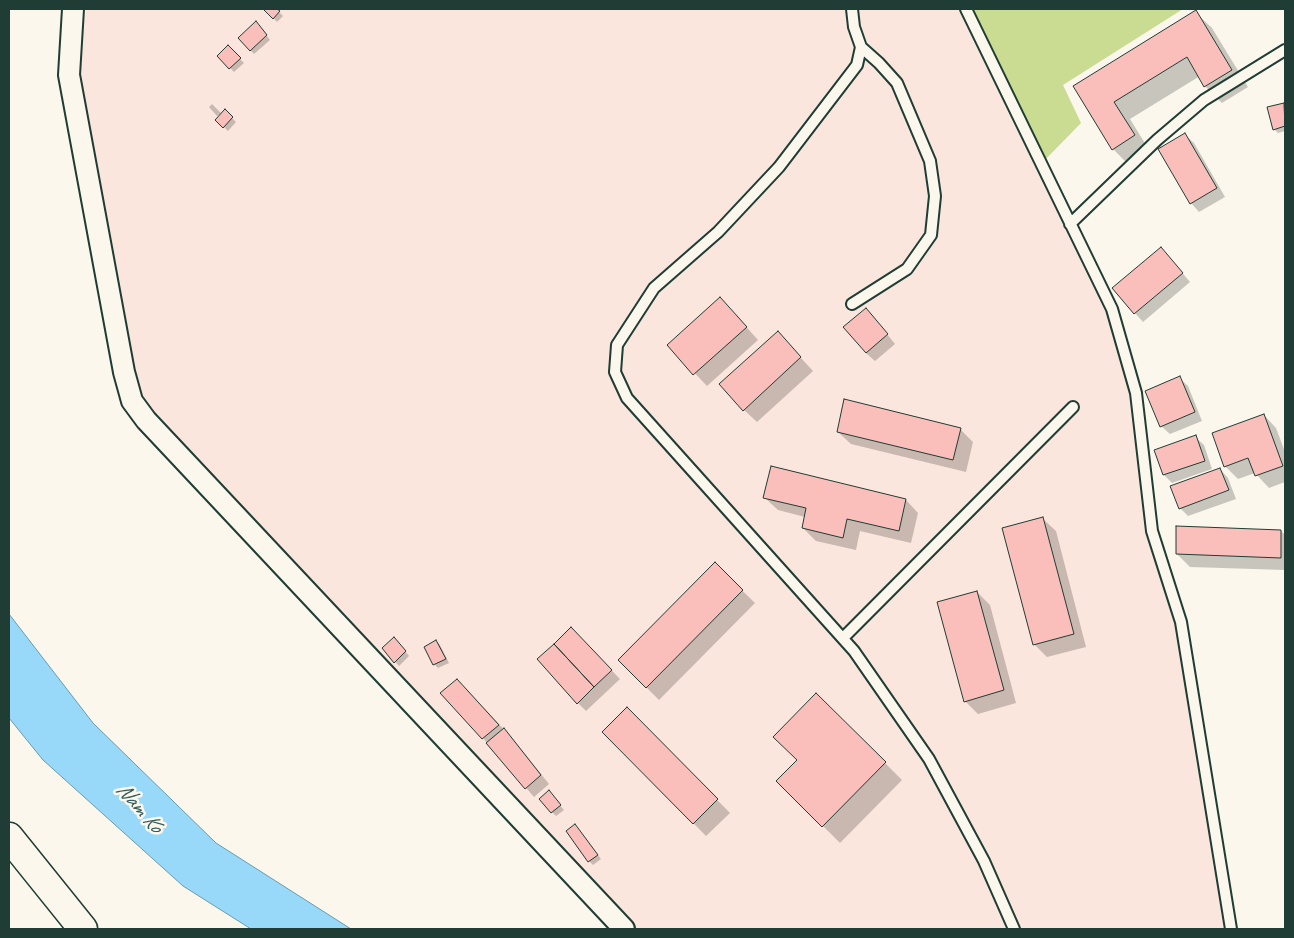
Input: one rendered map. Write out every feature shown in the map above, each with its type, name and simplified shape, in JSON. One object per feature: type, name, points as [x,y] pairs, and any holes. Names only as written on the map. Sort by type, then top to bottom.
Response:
[{"type":"highway","points":[[9,837],[83,929]]},
{"type":"street","points":[[73,9],[69,75],[124,372],[132,401],[146,420],[624,929]]},
{"type":"lane","points":[[852,9],[854,27],[861,47],[897,83],[930,161],[935,196],[932,235],[907,269],[852,304]]},
{"type":"lane","points":[[966,9],[1112,309],[1136,393],[1152,531],[1181,622],[1231,929]]},
{"type":"lane","points":[[861,47],[857,65],[779,167],[718,232],[654,288],[617,345],[615,372],[627,398],[854,651],[929,759],[984,861],[1014,929]]},
{"type":"lane","points":[[1070,224],[1157,140],[1204,100],[1285,50]]},
{"type":"lane","points":[[843,638],[1073,407]]},
{"type":"shaded area","points":[[86,9],[966,9],[1112,309],[1136,393],[1152,531],[1181,622],[1231,929],[624,929],[132,401],[76,69]]},
{"type":"green space","points":[[966,9],[1183,9],[1063,85],[1081,123],[1041,164]]},
{"type":"water","name":"Nam Ko","points":[[9,614],[93,723],[216,843],[351,929],[251,929],[183,886],[43,760],[9,718]]},
{"type":"building","points":[[263,9],[277,9],[280,11],[273,19]]},
{"type":"building","points":[[1196,10],[1232,70],[1204,87],[1187,57],[1114,102],[1135,135],[1112,150],[1073,86]]},
{"type":"building","points":[[256,21],[267,35],[250,51],[238,38]]},
{"type":"building","points":[[228,45],[241,58],[229,69],[217,56]]},
{"type":"building","points":[[1284,103],[1285,126],[1273,130],[1267,107]]},
{"type":"building","points":[[225,109],[233,117],[223,128],[215,120]]},
{"type":"building","points":[[1185,133],[1217,188],[1190,204],[1158,149]]},
{"type":"building","points":[[1161,247],[1183,273],[1134,314],[1112,288]]},
{"type":"building","points":[[720,297],[747,327],[693,375],[667,345]]},
{"type":"building","points":[[866,308],[888,334],[866,353],[843,327]]},
{"type":"building","points":[[778,331],[801,357],[743,411],[719,384]]},
{"type":"building","points":[[1180,376],[1195,412],[1160,427],[1145,391]]},
{"type":"building","points":[[844,399],[961,428],[953,460],[837,432]]},
{"type":"building","points":[[1264,414],[1283,466],[1255,476],[1248,458],[1224,467],[1212,433]]},
{"type":"building","points":[[1196,435],[1205,461],[1163,475],[1154,450]]},
{"type":"building","points":[[771,466],[906,499],[899,531],[847,519],[843,538],[802,528],[806,508],[763,498]]},
{"type":"building","points":[[1220,468],[1229,490],[1179,509],[1170,486]]},
{"type":"building","points":[[1043,517],[1074,634],[1033,645],[1002,528]]},
{"type":"building","points":[[1176,526],[1281,530],[1281,558],[1176,554]]},
{"type":"building","points":[[715,562],[743,590],[646,688],[618,660]]},
{"type":"building","points":[[977,591],[1004,690],[964,702],[937,602]]},
{"type":"building","points":[[571,627],[612,670],[594,687],[554,644]]},
{"type":"building","points":[[394,637],[406,651],[394,663],[382,648]]},
{"type":"building","points":[[436,640],[446,659],[433,665],[424,647]]},
{"type":"building","points":[[554,644],[594,687],[577,704],[537,659]]},
{"type":"building","points":[[457,679],[499,725],[482,739],[440,693]]},
{"type":"building","points":[[816,693],[886,762],[822,827],[776,781],[797,760],[773,737]]},
{"type":"building","points":[[627,707],[718,799],[693,824],[602,732]]},
{"type":"building","points":[[504,728],[541,775],[525,789],[486,743]]},
{"type":"building","points":[[549,790],[561,805],[551,813],[539,799]]},
{"type":"building","points":[[575,824],[598,855],[588,862],[566,831]]}]
